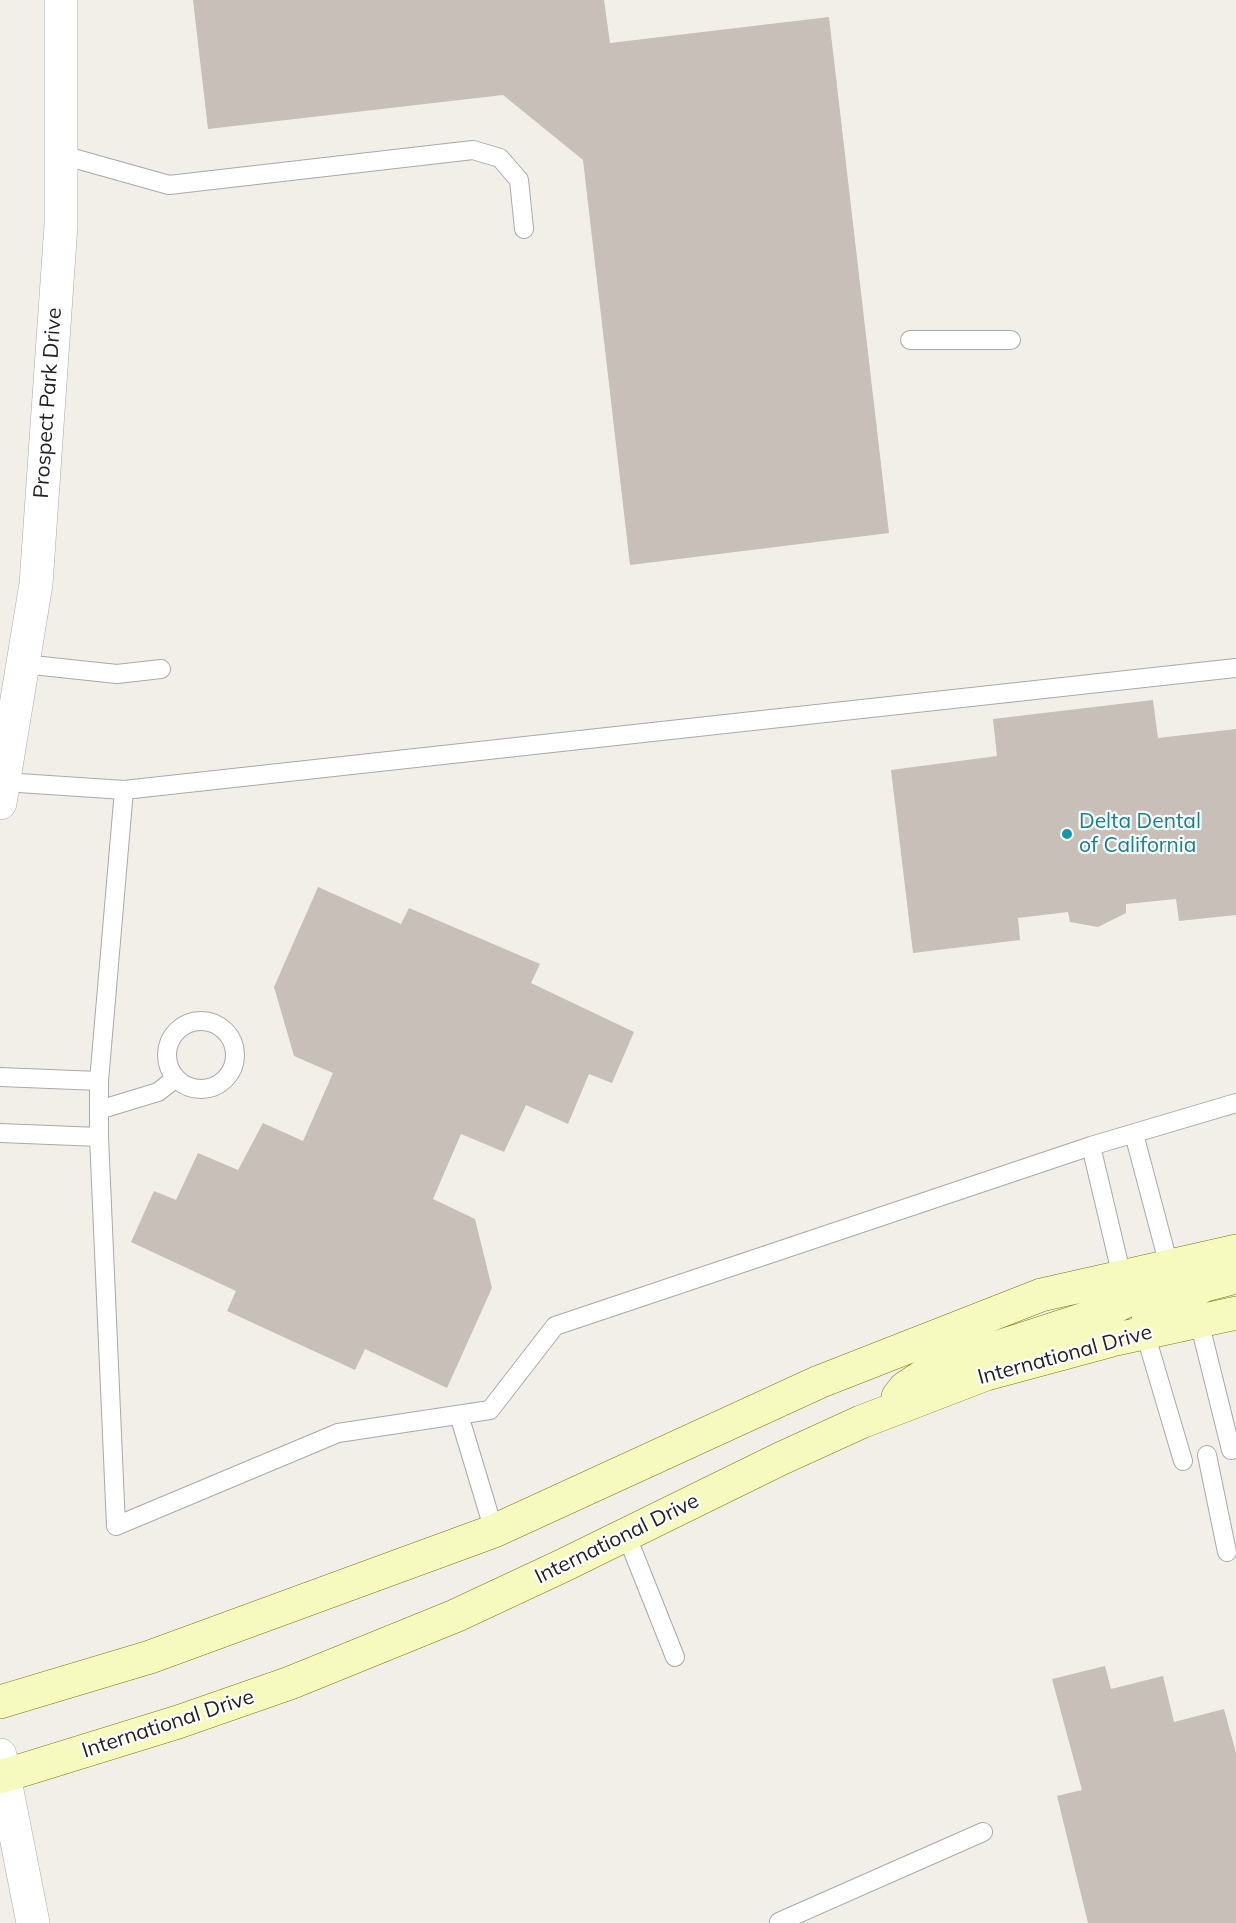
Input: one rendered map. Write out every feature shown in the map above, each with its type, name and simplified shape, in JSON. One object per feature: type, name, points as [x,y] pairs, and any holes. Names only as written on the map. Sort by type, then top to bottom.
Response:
[{"type":"main road","points":[[0,1702],[150,1657],[494,1531],[819,1382],[1041,1295],[1236,1251]]},
{"type":"main road","points":[[885,1413],[905,1388],[937,1367],[1100,1314],[1130,1299],[1153,1282],[1169,1266]]},
{"type":"main road","points":[[1144,1333],[1149,1317],[1173,1300],[1205,1285],[1236,1277]]},
{"type":"main road","name":"International Drive","points":[[1,1769],[178,1722],[290,1683],[455,1616],[780,1459],[885,1413],[986,1374],[1144,1333],[1236,1313]]},
{"type":"street","name":"Prospect Park Drive","points":[[2,793],[36,584],[61,225],[61,0]]},
{"type":"street","points":[[1,1769],[33,1923]]},
{"type":"lane","points":[[62,155],[169,185],[473,150],[500,158],[519,180],[524,229]]},
{"type":"lane","points":[[909,340],[1011,340]]},
{"type":"lane","points":[[23,664],[117,674],[161,669]]},
{"type":"lane","points":[[2,793],[124,790],[1236,668]]},
{"type":"lane","points":[[124,790],[99,1081],[99,1137],[116,1526],[338,1433],[490,1410],[555,1326],[1091,1146],[1236,1103]]},
{"type":"lane","points":[[0,1077],[99,1081]]},
{"type":"lane","points":[[99,1110],[158,1092],[176,1078]]},
{"type":"lane","points":[[0,1133],[99,1137]]},
{"type":"lane","points":[[1134,1134],[1169,1266]]},
{"type":"lane","points":[[1091,1146],[1122,1277]]},
{"type":"lane","points":[[1199,1321],[1231,1450]]},
{"type":"lane","points":[[1144,1333],[1183,1461]]},
{"type":"lane","points":[[459,1414],[494,1531]]},
{"type":"lane","points":[[1207,1455],[1227,1552]]},
{"type":"lane","points":[[626,1534],[675,1657]]},
{"type":"lane","points":[[779,1922],[983,1832]]},
{"type":"building","points":[[193,0],[604,0],[610,43],[829,17],[889,533],[630,565],[583,160],[503,95],[208,129]]},
{"type":"building","name":"Delta Dental of California","points":[[1153,700],[1158,738],[1236,729],[1236,915],[1179,921],[1176,899],[1126,904],[1126,913],[1098,927],[1070,922],[1068,912],[1018,918],[1020,940],[913,953],[891,770],[997,756],[993,719]]},
{"type":"building","points":[[318,887],[401,924],[409,908],[540,964],[531,983],[634,1032],[612,1083],[589,1074],[568,1124],[526,1105],[504,1152],[461,1134],[433,1199],[475,1219],[492,1288],[447,1388],[365,1349],[355,1370],[227,1311],[236,1291],[131,1242],[154,1191],[176,1200],[198,1153],[238,1170],[263,1123],[303,1141],[333,1073],[294,1056],[274,987]]},
{"type":"building","points":[[1105,1666],[1111,1689],[1163,1676],[1174,1722],[1224,1709],[1236,1753],[1236,1923],[1088,1923],[1057,1796],[1082,1790],[1052,1679]]},
{"type":"place","name":"Delta Dental of California","points":[[1067,834]]}]
